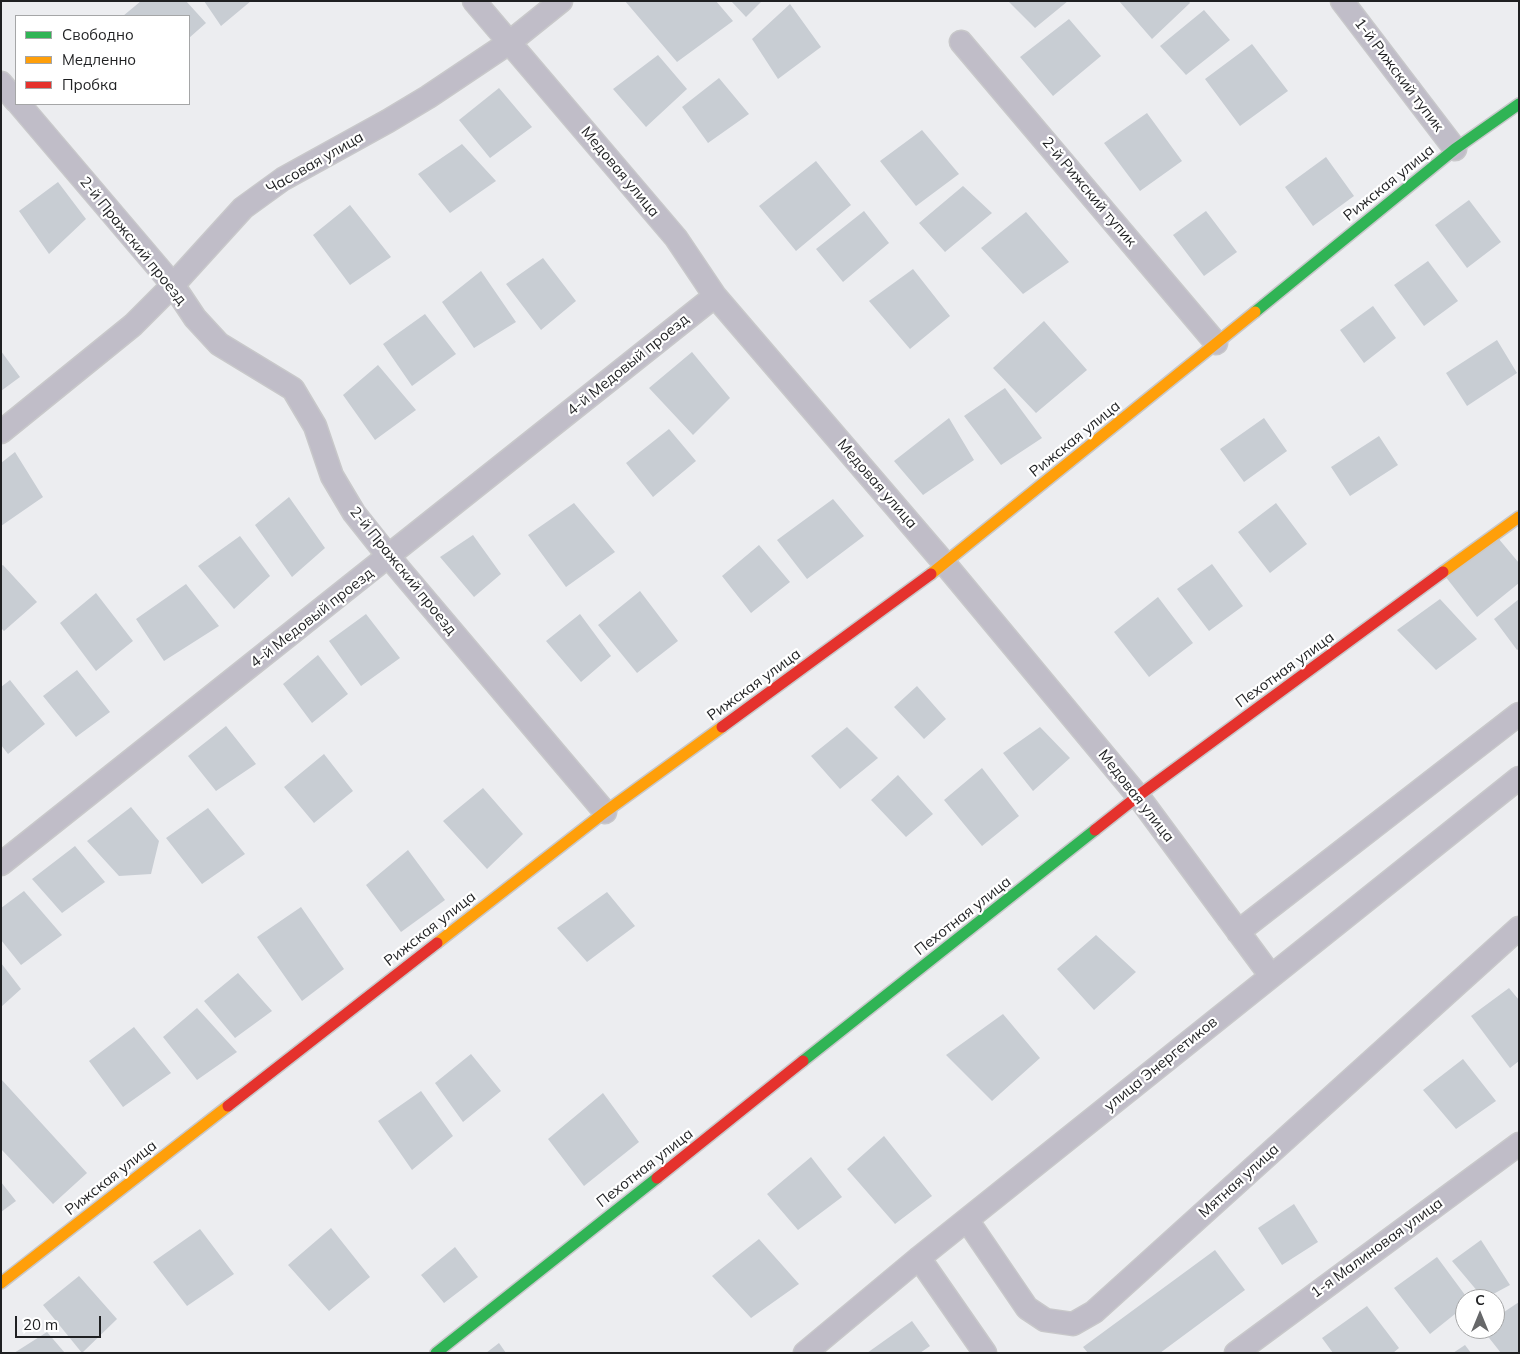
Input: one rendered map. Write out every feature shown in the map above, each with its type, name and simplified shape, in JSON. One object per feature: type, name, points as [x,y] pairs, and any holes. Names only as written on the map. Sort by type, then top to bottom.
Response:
[{"type":"street","name":"Медовая улица","points":[[474,1],[676,238],[715,296],[945,564],[1138,796],[1271,976]]},
{"type":"street","name":"Часовая улица","points":[[1,432],[133,325],[173,285],[243,208],[283,179],[388,122],[428,97],[510,42],[561,1]]},
{"type":"street","name":"1-й Рижский тупик","points":[[1342,1],[1455,149]]},
{"type":"street","name":"2-й Рижский тупик","points":[[961,42],[1216,343]]},
{"type":"street","name":"2-й Пражский проезд","points":[[1,83],[15,100]]},
{"type":"street","name":"Рижская улица","points":[[1,1283],[605,812],[945,564],[1455,149],[1519,104]]},
{"type":"street","name":"2-й Пражский проезд","points":[[20,105],[173,285],[195,318],[219,344],[293,390],[315,426],[332,476],[354,513],[605,812]]},
{"type":"street","name":"4-й Медовый проезд","points":[[1,864],[715,296]]},
{"type":"street","name":"Пехотная улица","points":[[436,1353],[1138,796],[1519,516]]},
{"type":"street","points":[[1238,932],[1519,714]]},
{"type":"street","name":"улица Энергетиков","points":[[805,1353],[919,1258],[1519,778]]},
{"type":"street","name":"Мятная улица","points":[[967,1220],[1027,1308],[1044,1320],[1073,1324],[1094,1312],[1519,928]]},
{"type":"street","name":"1-я Малиновая улица","points":[[1236,1353],[1519,1144]]},
{"type":"street","points":[[919,1258],[986,1353]]},
{"type":"building","points":[[141,1],[186,1],[206,23],[190,37],[190,15],[124,15]]},
{"type":"building","points":[[204,1],[251,1],[221,26]]},
{"type":"building","points":[[625,1],[716,1],[733,21],[677,62]]},
{"type":"building","points":[[731,1],[762,1],[746,17]]},
{"type":"building","points":[[1008,1],[1068,1],[1035,28]]},
{"type":"building","points":[[1119,1],[1189,1],[1190,3],[1152,39]]},
{"type":"building","points":[[790,4],[821,47],[778,79],[752,39]]},
{"type":"building","points":[[1204,10],[1230,40],[1186,75],[1160,46]]},
{"type":"building","points":[[1069,19],[1101,56],[1053,96],[1020,57]]},
{"type":"building","points":[[1252,44],[1288,91],[1240,126],[1205,79]]},
{"type":"building","points":[[658,55],[687,89],[646,127],[613,89]]},
{"type":"building","points":[[719,78],[749,114],[708,143],[682,107]]},
{"type":"building","points":[[499,88],[532,127],[490,158],[459,120]]},
{"type":"building","points":[[1147,113],[1182,161],[1140,191],[1104,143]]},
{"type":"building","points":[[922,130],[959,174],[916,206],[880,161]]},
{"type":"building","points":[[462,144],[496,181],[450,213],[418,174]]},
{"type":"building","points":[[1326,157],[1354,196],[1313,226],[1285,187]]},
{"type":"building","points":[[816,161],[851,205],[796,251],[759,206]]},
{"type":"building","points":[[58,182],[86,219],[49,254],[19,211]]},
{"type":"building","points":[[963,186],[992,213],[945,252],[919,223]]},
{"type":"building","points":[[1469,200],[1501,242],[1467,268],[1435,225]]},
{"type":"building","points":[[350,205],[391,257],[350,285],[313,235]]},
{"type":"building","points":[[864,211],[889,243],[843,282],[816,249]]},
{"type":"building","points":[[1206,211],[1237,252],[1204,276],[1173,235]]},
{"type":"building","points":[[1026,212],[1069,262],[1023,294],[981,248]]},
{"type":"building","points":[[543,258],[576,301],[541,330],[506,284]]},
{"type":"building","points":[[1428,261],[1458,301],[1424,326],[1394,285]]},
{"type":"building","points":[[913,269],[950,316],[910,349],[869,301]]},
{"type":"building","points":[[481,271],[516,322],[474,348],[442,302]]},
{"type":"building","points":[[1373,306],[1396,338],[1364,363],[1340,330]]},
{"type":"building","points":[[425,314],[456,354],[412,386],[383,344]]},
{"type":"building","points":[[1044,321],[1087,370],[1036,413],[993,368]]},
{"type":"building","points":[[1497,340],[1517,373],[1467,406],[1446,373]]},
{"type":"building","points":[[1,351],[20,377],[1,391]]},
{"type":"building","points":[[692,352],[730,398],[693,435],[649,388]]},
{"type":"building","points":[[378,365],[416,410],[375,440],[343,395]]},
{"type":"building","points":[[1005,388],[1042,438],[1001,465],[964,416]]},
{"type":"building","points":[[949,418],[974,460],[923,495],[894,461]]},
{"type":"building","points":[[1264,418],[1287,451],[1244,482],[1220,449]]},
{"type":"building","points":[[669,429],[696,461],[653,497],[626,463]]},
{"type":"building","points":[[1379,436],[1398,465],[1350,496],[1331,467]]},
{"type":"building","points":[[15,452],[43,497],[1,526],[1,463]]},
{"type":"building","points":[[289,497],[325,548],[292,577],[255,525]]},
{"type":"building","points":[[833,499],[864,536],[807,579],[777,540]]},
{"type":"building","points":[[574,503],[615,552],[566,587],[528,535]]},
{"type":"building","points":[[1276,503],[1307,544],[1270,573],[1238,532]]},
{"type":"building","points":[[473,535],[501,574],[474,597],[440,557]]},
{"type":"building","points":[[240,536],[270,576],[234,609],[198,566]]},
{"type":"building","points":[[1498,538],[1519,563],[1519,583],[1477,617],[1445,576]]},
{"type":"building","points":[[759,545],[790,582],[751,613],[722,576]]},
{"type":"building","points":[[1212,564],[1243,606],[1209,631],[1177,589]]},
{"type":"building","points":[[3,565],[37,602],[4,631],[1,628],[1,566]]},
{"type":"building","points":[[186,584],[219,626],[164,661],[136,619]]},
{"type":"building","points":[[640,591],[678,641],[637,673],[598,625]]},
{"type":"building","points":[[96,593],[133,641],[96,671],[60,623]]},
{"type":"building","points":[[1158,597],[1193,643],[1149,677],[1114,632]]},
{"type":"building","points":[[1440,599],[1477,639],[1436,670],[1397,630]]},
{"type":"building","points":[[1519,599],[1519,649],[1517,650],[1494,619]]},
{"type":"building","points":[[366,614],[400,658],[361,686],[329,641]]},
{"type":"building","points":[[580,614],[611,656],[581,682],[546,641]]},
{"type":"building","points":[[318,655],[348,694],[312,723],[283,684]]},
{"type":"building","points":[[77,670],[110,712],[76,737],[43,696]]},
{"type":"building","points":[[10,680],[45,724],[8,754],[1,745],[1,687]]},
{"type":"building","points":[[917,686],[946,719],[924,739],[894,707]]},
{"type":"building","points":[[226,726],[256,764],[216,791],[188,756]]},
{"type":"building","points":[[847,727],[878,758],[840,789],[811,756]]},
{"type":"building","points":[[1040,727],[1070,758],[1033,791],[1003,753]]},
{"type":"building","points":[[324,754],[353,791],[314,823],[284,787]]},
{"type":"building","points":[[982,768],[1019,816],[982,846],[944,800]]},
{"type":"building","points":[[898,775],[933,814],[906,837],[871,800]]},
{"type":"building","points":[[483,788],[523,834],[487,869],[443,821]]},
{"type":"building","points":[[131,807],[159,841],[151,874],[119,876],[87,841]]},
{"type":"building","points":[[208,808],[245,854],[202,884],[166,838]]},
{"type":"building","points":[[75,846],[105,882],[62,913],[32,879]]},
{"type":"building","points":[[408,850],[445,900],[401,932],[366,885]]},
{"type":"building","points":[[24,891],[62,935],[21,965],[1,940],[1,908]]},
{"type":"building","points":[[607,892],[635,926],[587,962],[557,928]]},
{"type":"building","points":[[301,907],[344,969],[302,1001],[257,937]]},
{"type":"building","points":[[1096,935],[1136,972],[1094,1010],[1057,969]]},
{"type":"building","points":[[1,963],[21,989],[1,1007]]},
{"type":"building","points":[[238,973],[272,1011],[235,1038],[204,1001]]},
{"type":"building","points":[[1509,988],[1519,1000],[1519,1061],[1510,1068],[1471,1016]]},
{"type":"building","points":[[197,1008],[237,1052],[197,1080],[163,1037]]},
{"type":"building","points":[[1003,1014],[1040,1058],[992,1101],[946,1055]]},
{"type":"building","points":[[134,1027],[171,1073],[123,1107],[89,1061]]},
{"type":"building","points":[[471,1054],[501,1091],[463,1122],[435,1083]]},
{"type":"building","points":[[1463,1059],[1496,1101],[1456,1129],[1423,1090]]},
{"type":"building","points":[[1,1079],[87,1173],[53,1204],[1,1149]]},
{"type":"building","points":[[421,1091],[453,1136],[412,1170],[378,1121]]},
{"type":"building","points":[[603,1093],[639,1142],[584,1186],[548,1139]]},
{"type":"building","points":[[884,1136],[932,1196],[895,1224],[847,1169]]},
{"type":"building","points":[[811,1157],[842,1197],[798,1230],[767,1194]]},
{"type":"building","points":[[1,1182],[16,1201],[1,1212]]},
{"type":"building","points":[[1294,1204],[1318,1242],[1282,1265],[1258,1228]]},
{"type":"building","points":[[331,1228],[370,1277],[329,1311],[288,1265]]},
{"type":"building","points":[[200,1229],[234,1274],[187,1306],[153,1262]]},
{"type":"building","points":[[759,1239],[799,1284],[751,1318],[712,1276]]},
{"type":"building","points":[[1481,1240],[1510,1285],[1503,1289],[1476,1289],[1452,1261]]},
{"type":"building","points":[[455,1247],[478,1277],[444,1303],[421,1275]]},
{"type":"building","points":[[1215,1250],[1245,1290],[1160,1353],[1088,1353],[1083,1347]]},
{"type":"building","points":[[1437,1257],[1461,1289],[1455,1289],[1455,1314],[1430,1334],[1394,1288]]},
{"type":"building","points":[[79,1276],[117,1319],[82,1353],[43,1305]]},
{"type":"building","points":[[1519,1302],[1519,1353],[1501,1353],[1490,1339],[1505,1339],[1505,1311]]},
{"type":"building","points":[[1367,1306],[1399,1348],[1393,1353],[1333,1353],[1322,1338]]},
{"type":"building","points":[[912,1321],[930,1346],[920,1353],[867,1353]]},
{"type":"building","points":[[47,1332],[65,1353],[14,1353]]},
{"type":"building","points":[[499,1343],[506,1353],[486,1353]]},
{"type":"building","points":[[1465,1345],[1471,1353],[1453,1353]]},
{"type":"traffic: fast","points":[[1255,312],[1455,149],[1519,104]]},
{"type":"traffic: fast","points":[[803,1061],[1095,830]]},
{"type":"traffic: fast","points":[[436,1353],[657,1178]]},
{"type":"traffic: slow","points":[[931,574],[1255,312]]},
{"type":"traffic: slow","points":[[1443,572],[1519,517]]},
{"type":"traffic: slow","points":[[437,943],[605,812],[722,727]]},
{"type":"traffic: slow","points":[[1,1283],[228,1106]]},
{"type":"traffic: jam","points":[[1095,830],[1138,796],[1443,572]]},
{"type":"traffic: jam","points":[[722,727],[931,574]]},
{"type":"traffic: jam","points":[[228,1106],[437,943]]},
{"type":"traffic: jam","points":[[657,1178],[803,1061]]}]
